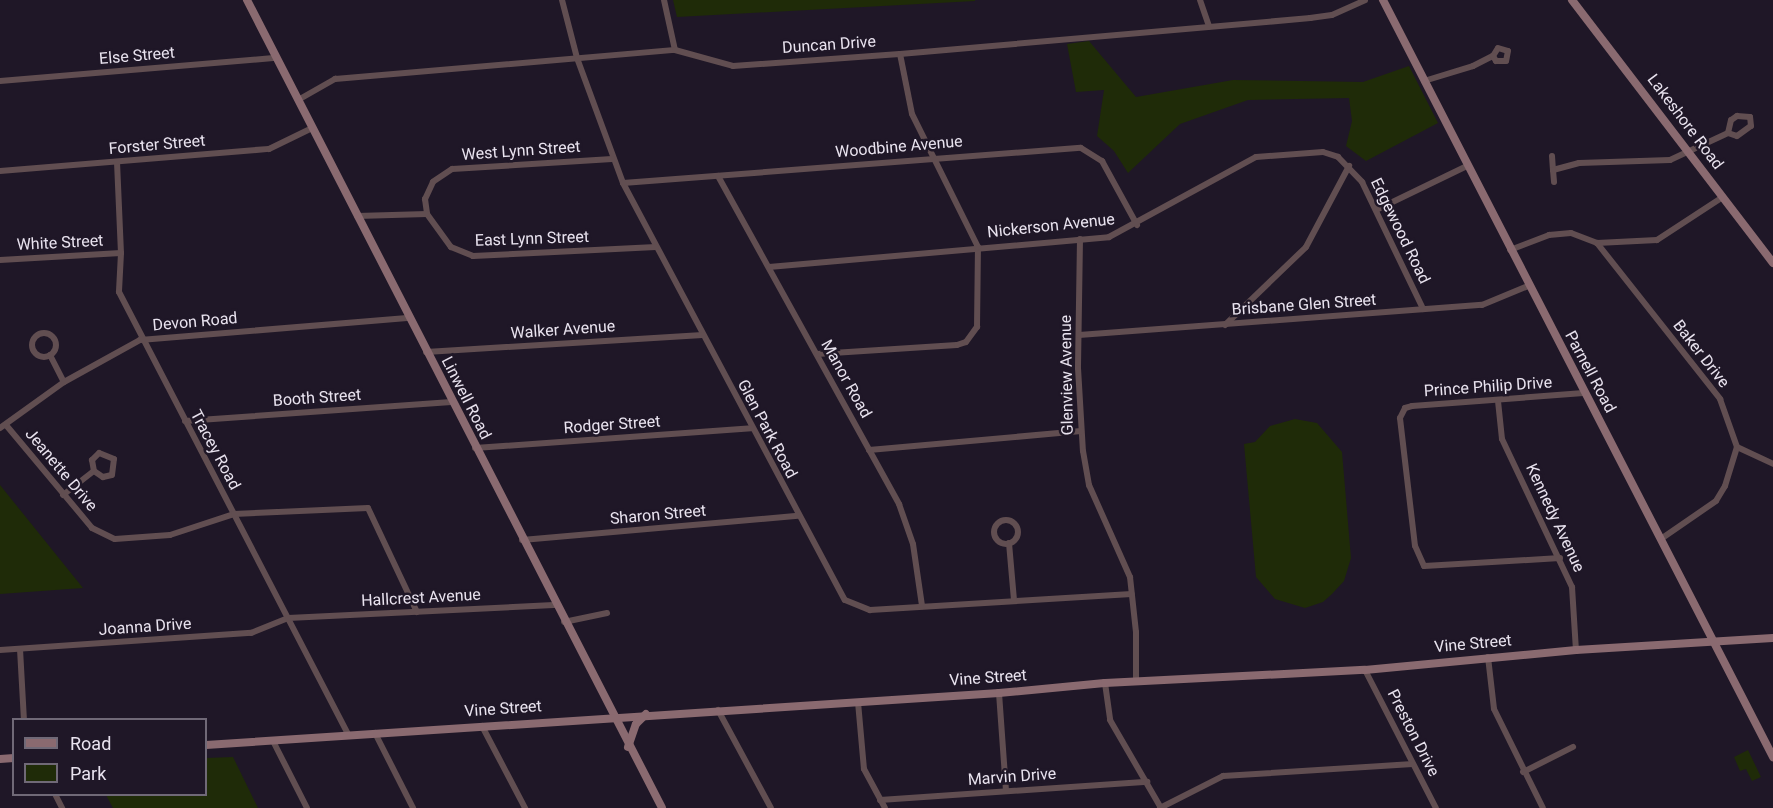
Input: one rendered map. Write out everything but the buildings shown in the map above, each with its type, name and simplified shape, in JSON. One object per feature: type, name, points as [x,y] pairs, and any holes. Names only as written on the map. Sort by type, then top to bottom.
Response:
[{"type":"street","name":"Linwell Road","points":[[247,0],[554,605],[662,808]]},
{"type":"street","name":"Glen Park Road","points":[[562,0],[577,58],[612,159],[623,183],[751,428],[845,600],[870,610],[1132,594]]},
{"type":"street","points":[[664,0],[675,50]]},
{"type":"street","points":[[1200,0],[1209,26]]},
{"type":"street","name":"Duncan Drive","points":[[298,100],[335,79],[675,50],[732,66],[900,54],[1332,15],[1365,0]]},
{"type":"street","name":"Parnell Road","points":[[1383,0],[1528,286],[1714,642],[1770,743],[1773,757]]},
{"type":"street","name":"Lakeshore Road","points":[[1572,0],[1689,150],[1773,263]]},
{"type":"street","points":[[817,354],[966,342],[977,327],[979,317],[978,247],[936,158],[912,114],[900,54]]},
{"type":"street","points":[[1424,81],[1493,56]]},
{"type":"street","name":"Else Street","points":[[0,81],[276,58]]},
{"type":"street","name":"Forster Street","points":[[0,171],[269,149],[312,128]]},
{"type":"street","points":[[1553,170],[1579,163],[1670,160],[1728,133]]},
{"type":"street","name":"Woodbine Avenue","points":[[623,183],[1081,148],[1102,161],[1137,225]]},
{"type":"street","name":"Nickerson Avenue","points":[[769,267],[1109,237],[1137,225],[1256,157],[1323,152],[1349,166]]},
{"type":"street","points":[[1552,156],[1554,182]]},
{"type":"street","name":"West Lynn Street","points":[[427,214],[425,199],[433,182],[452,169],[612,159]]},
{"type":"street","name":"Tracey Road","points":[[117,162],[121,253],[119,292],[140,340],[185,421],[349,736]]},
{"type":"street","points":[[1225,325],[1306,247],[1349,166]]},
{"type":"street","name":"Edgewood Road","points":[[1349,166],[1376,210],[1423,309]]},
{"type":"street","points":[[1376,210],[1467,166]]},
{"type":"street","name":"Manor Road","points":[[718,176],[817,354],[905,520],[918,566],[922,606]]},
{"type":"street","points":[[1510,250],[1549,235],[1570,233],[1597,243],[1657,240],[1723,197]]},
{"type":"street","points":[[357,216],[427,214]]},
{"type":"street","name":"East Lynn Street","points":[[427,214],[450,247],[473,256],[656,247]]},
{"type":"street","name":"Glenview Avenue","points":[[1080,239],[1081,431],[1089,485],[1124,559],[1132,594],[1136,681]]},
{"type":"street","name":"Baker Drive","points":[[1597,243],[1720,399],[1737,447]]},
{"type":"street","name":"White Street","points":[[0,260],[121,253]]},
{"type":"street","name":"Brisbane Glen Street","points":[[1079,335],[1490,303],[1528,286]]},
{"type":"street","name":"Devon Road","points":[[3,426],[64,382],[140,340],[410,318]]},
{"type":"street","name":"Walker Avenue","points":[[425,352],[702,335]]},
{"type":"street","points":[[50,355],[64,382]]},
{"type":"street","name":"Prince Philip Drive","points":[[1560,558],[1433,567],[1418,560],[1404,478],[1402,413],[1412,406],[1584,393]]},
{"type":"street","name":"Kennedy Avenue","points":[[1498,401],[1502,439],[1572,587],[1576,650]]},
{"type":"street","name":"Booth Street","points":[[185,421],[451,402]]},
{"type":"street","name":"Jeanette Drive","points":[[3,426],[92,528],[124,541],[170,535],[234,514],[365,508],[417,612]]},
{"type":"street","name":"Rodger Street","points":[[474,448],[751,428]]},
{"type":"street","points":[[869,450],[1081,431]]},
{"type":"street","points":[[1661,539],[1716,501],[1725,486],[1737,447],[1773,464]]},
{"type":"street","points":[[63,495],[94,471]]},
{"type":"street","name":"Sharon Street","points":[[521,540],[798,516]]},
{"type":"street","points":[[1009,543],[1014,600]]},
{"type":"street","name":"Hallcrest Avenue","points":[[288,618],[554,605]]},
{"type":"street","points":[[564,622],[607,613]]},
{"type":"street","name":"Joanna Drive","points":[[0,650],[251,633],[288,618]]},
{"type":"street","name":"Vine Street","points":[[207,746],[612,716],[999,693],[1105,683],[1365,670],[1576,650],[1773,638]]},
{"type":"street","points":[[20,649],[24,718]]},
{"type":"street","points":[[1488,657],[1494,710],[1542,808]]},
{"type":"street","name":"Preston Drive","points":[[1365,670],[1436,808]]},
{"type":"street","points":[[1105,683],[1110,720],[1160,808],[1223,776],[1413,764]]},
{"type":"street","points":[[999,693],[1006,791]]},
{"type":"street","points":[[858,702],[864,769],[885,808]]},
{"type":"street","points":[[718,710],[771,808]]},
{"type":"street","points":[[628,747],[636,724],[646,714]]},
{"type":"street","points":[[481,726],[525,808]]},
{"type":"street","points":[[375,734],[413,808]]},
{"type":"street","points":[[273,741],[307,808]]},
{"type":"street","points":[[1523,772],[1573,747]]},
{"type":"street","name":"Marvin Drive","points":[[880,800],[1147,782]]},
{"type":"green space","points":[[673,0],[975,0],[975,1],[677,17]]},
{"type":"green space","points":[[1089,41],[1136,97],[1233,80],[1363,82],[1409,66],[1438,123],[1366,161],[1346,146],[1352,121],[1349,98],[1248,100],[1180,124],[1128,173],[1114,151],[1097,136],[1104,90],[1076,92],[1067,44]]},
{"type":"green space","points":[[1295,419],[1317,423],[1342,452],[1351,558],[1344,581],[1323,602],[1305,608],[1275,599],[1256,577],[1244,444],[1255,442],[1270,426]]},
{"type":"green space","points":[[0,485],[83,588],[0,594]]},
{"type":"green space","points":[[1748,750],[1761,777],[1752,781],[1746,769],[1740,771],[1734,757]]},
{"type":"green space","points":[[233,757],[258,808],[113,808],[107,796],[207,796],[207,758]]}]
